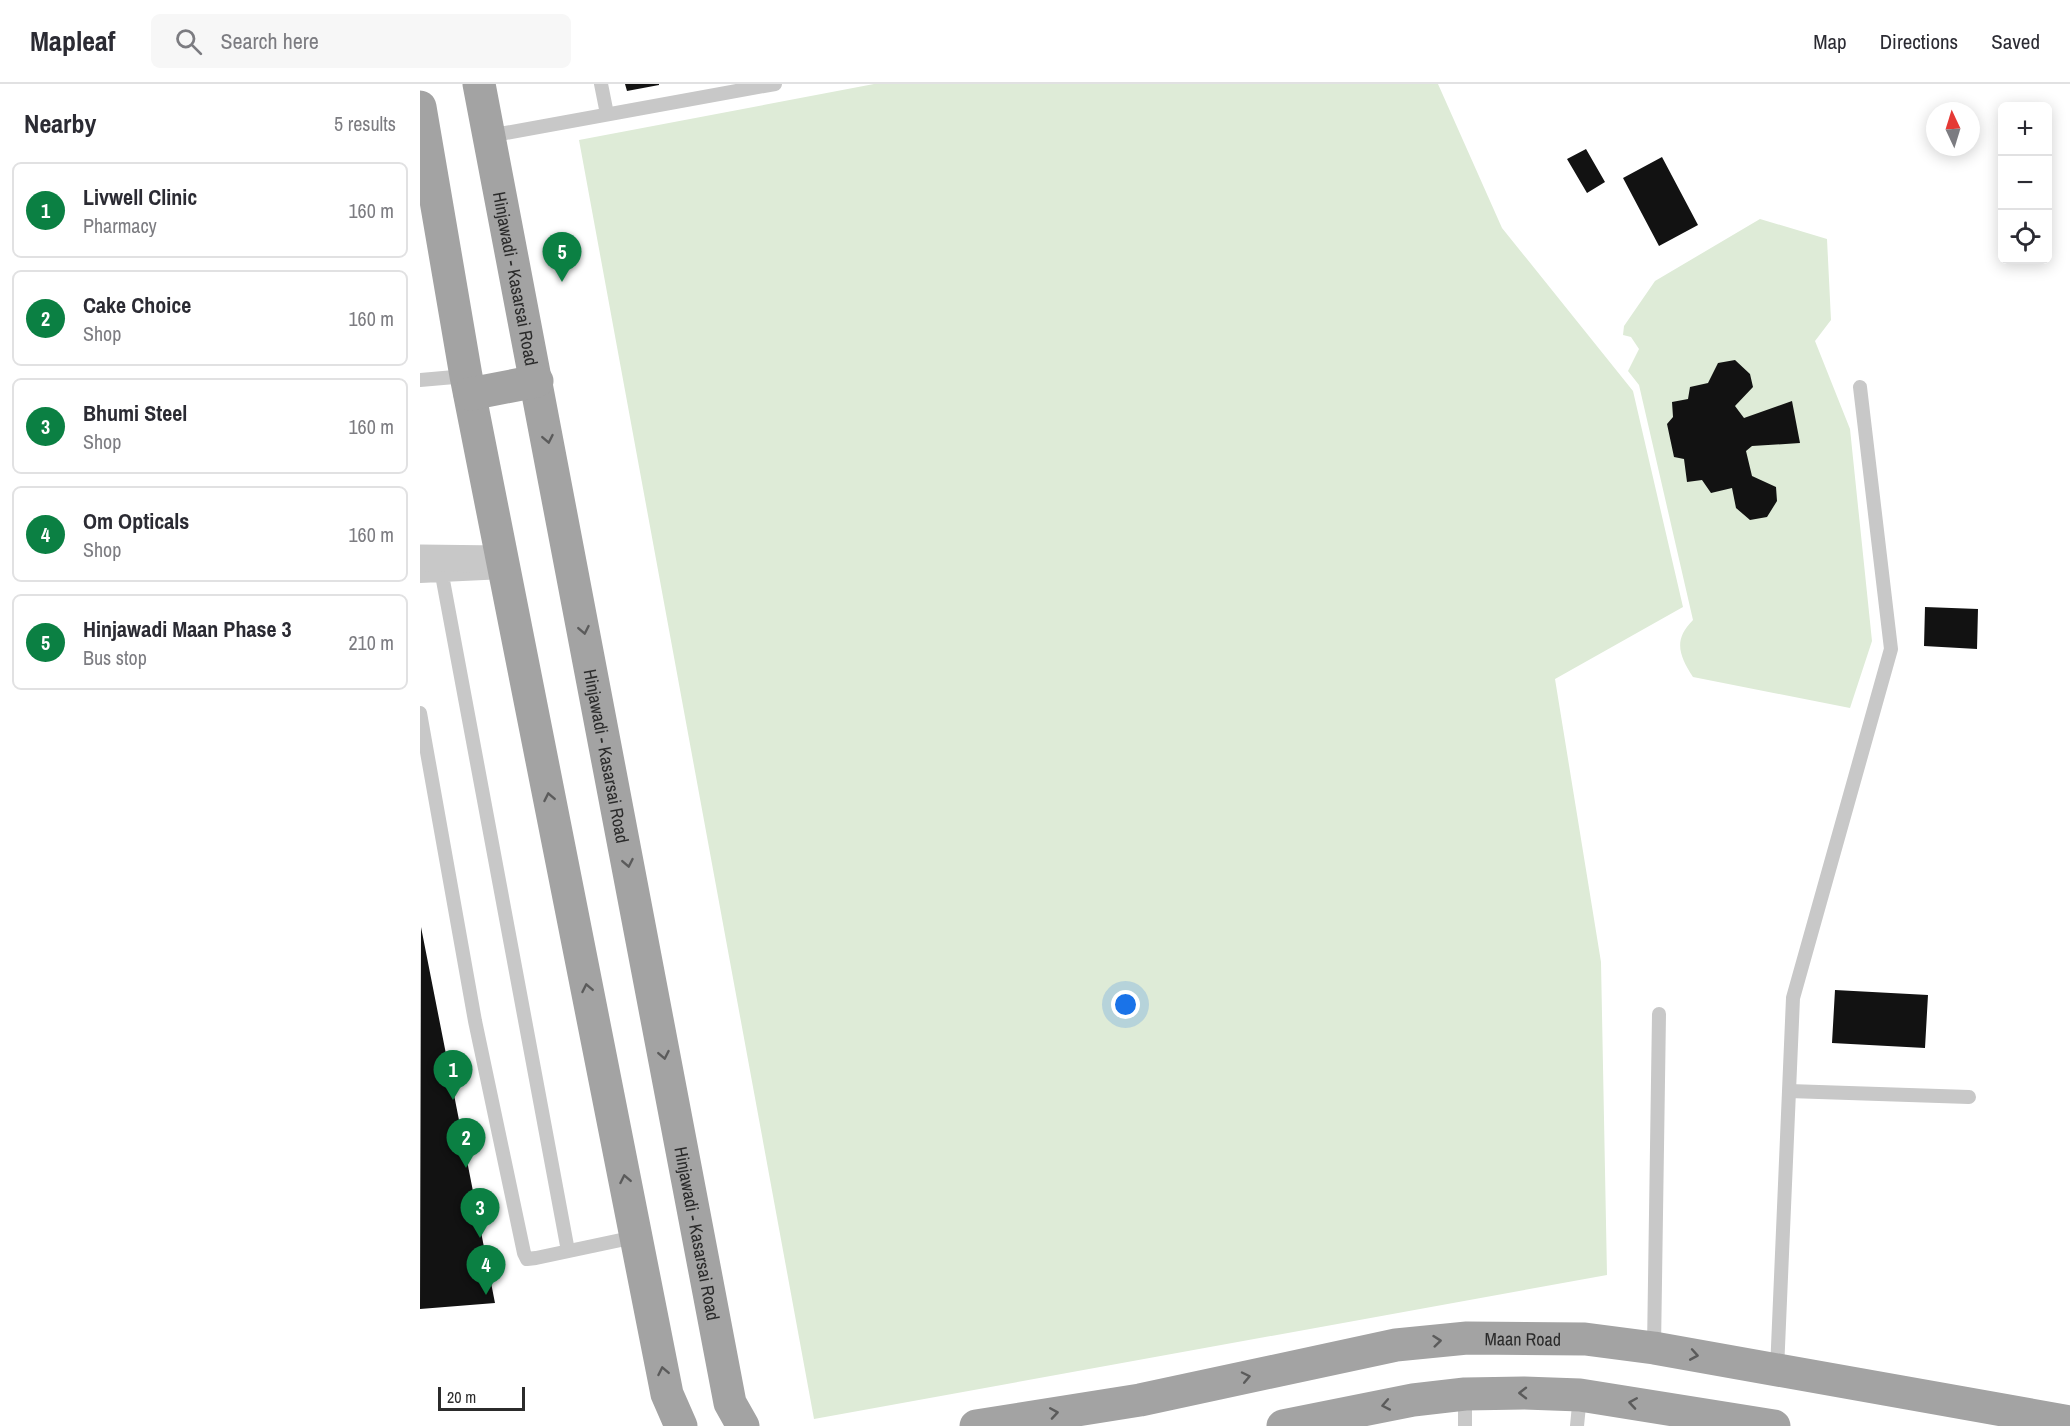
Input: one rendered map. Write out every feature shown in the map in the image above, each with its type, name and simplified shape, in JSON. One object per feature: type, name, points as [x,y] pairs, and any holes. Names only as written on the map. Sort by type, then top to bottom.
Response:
[{"type":"main road","name":"Hinjawadi - Kasarsai Road","points":[[479,84],[730,1403],[743,1426]]},
{"type":"main road","points":[[420,107],[468,385],[667,1394],[681,1426]]},
{"type":"main road","points":[[468,385],[537,381]]},
{"type":"main road","name":"Maan Road","points":[[976,1426],[1140,1400],[1396,1345],[1467,1338],[1585,1339],[1654,1348],[2070,1422]]},
{"type":"main road","points":[[1283,1426],[1413,1400],[1465,1410],[1524,1393],[1578,1410],[1774,1426]]},
{"type":"street","points":[[420,558],[504,566]]},
{"type":"lane","points":[[601,84],[607,114]]},
{"type":"lane","points":[[489,136],[775,84]]},
{"type":"lane","points":[[420,380],[468,385]]},
{"type":"lane","points":[[1777,1370],[1793,998],[1891,649],[1860,387]]},
{"type":"lane","points":[[420,576],[504,566]]},
{"type":"lane","points":[[442,575],[568,1251]]},
{"type":"lane","points":[[420,713],[473,1010],[524,1254],[527,1258],[636,1237]]},
{"type":"lane","points":[[1654,1348],[1659,1014]]},
{"type":"lane","points":[[1789,1091],[1969,1097]]},
{"type":"green space","points":[[874,84],[1438,84],[1502,228],[1633,391],[1683,607],[1555,679],[1601,962],[1607,1275],[814,1419],[579,140]]},
{"type":"green space","points":[[1760,219],[1827,239],[1831,320],[1815,341],[1850,429],[1872,641],[1850,708],[1693,677],[1684,662],[1680,648],[1683,634],[1693,620],[1639,385],[1628,371],[1639,349],[1631,337],[1623,335],[1624,326],[1655,281]]},
{"type":"building","points":[[625,84],[659,84],[659,85],[627,91]]},
{"type":"building","points":[[1586,149],[1605,182],[1587,193],[1567,159]]},
{"type":"building","points":[[1662,157],[1698,225],[1659,246],[1623,178]]},
{"type":"building","points":[[1735,360],[1750,374],[1753,387],[1735,406],[1744,418],[1792,401],[1800,443],[1752,446],[1746,451],[1752,476],[1776,487],[1777,501],[1767,517],[1750,520],[1736,508],[1732,488],[1711,493],[1702,480],[1687,482],[1684,459],[1674,457],[1667,424],[1673,417],[1672,402],[1688,399],[1690,387],[1708,383],[1718,363]]},
{"type":"building","points":[[1925,607],[1978,609],[1977,649],[1924,646]]},
{"type":"building","points":[[421,927],[495,1303],[420,1309]]},
{"type":"building","points":[[1835,990],[1928,995],[1925,1048],[1832,1043]]},
{"type":"place","name":"Hinjawadi Maan Phase 3","points":[[562,282]]},
{"type":"place","name":"Livwell Clinic","points":[[453,1100]]},
{"type":"place","name":"Cake Choice","points":[[466,1168]]},
{"type":"place","name":"Bhumi Steel","points":[[480,1238]]},
{"type":"place","name":"Om Opticals","points":[[486,1295]]}]
